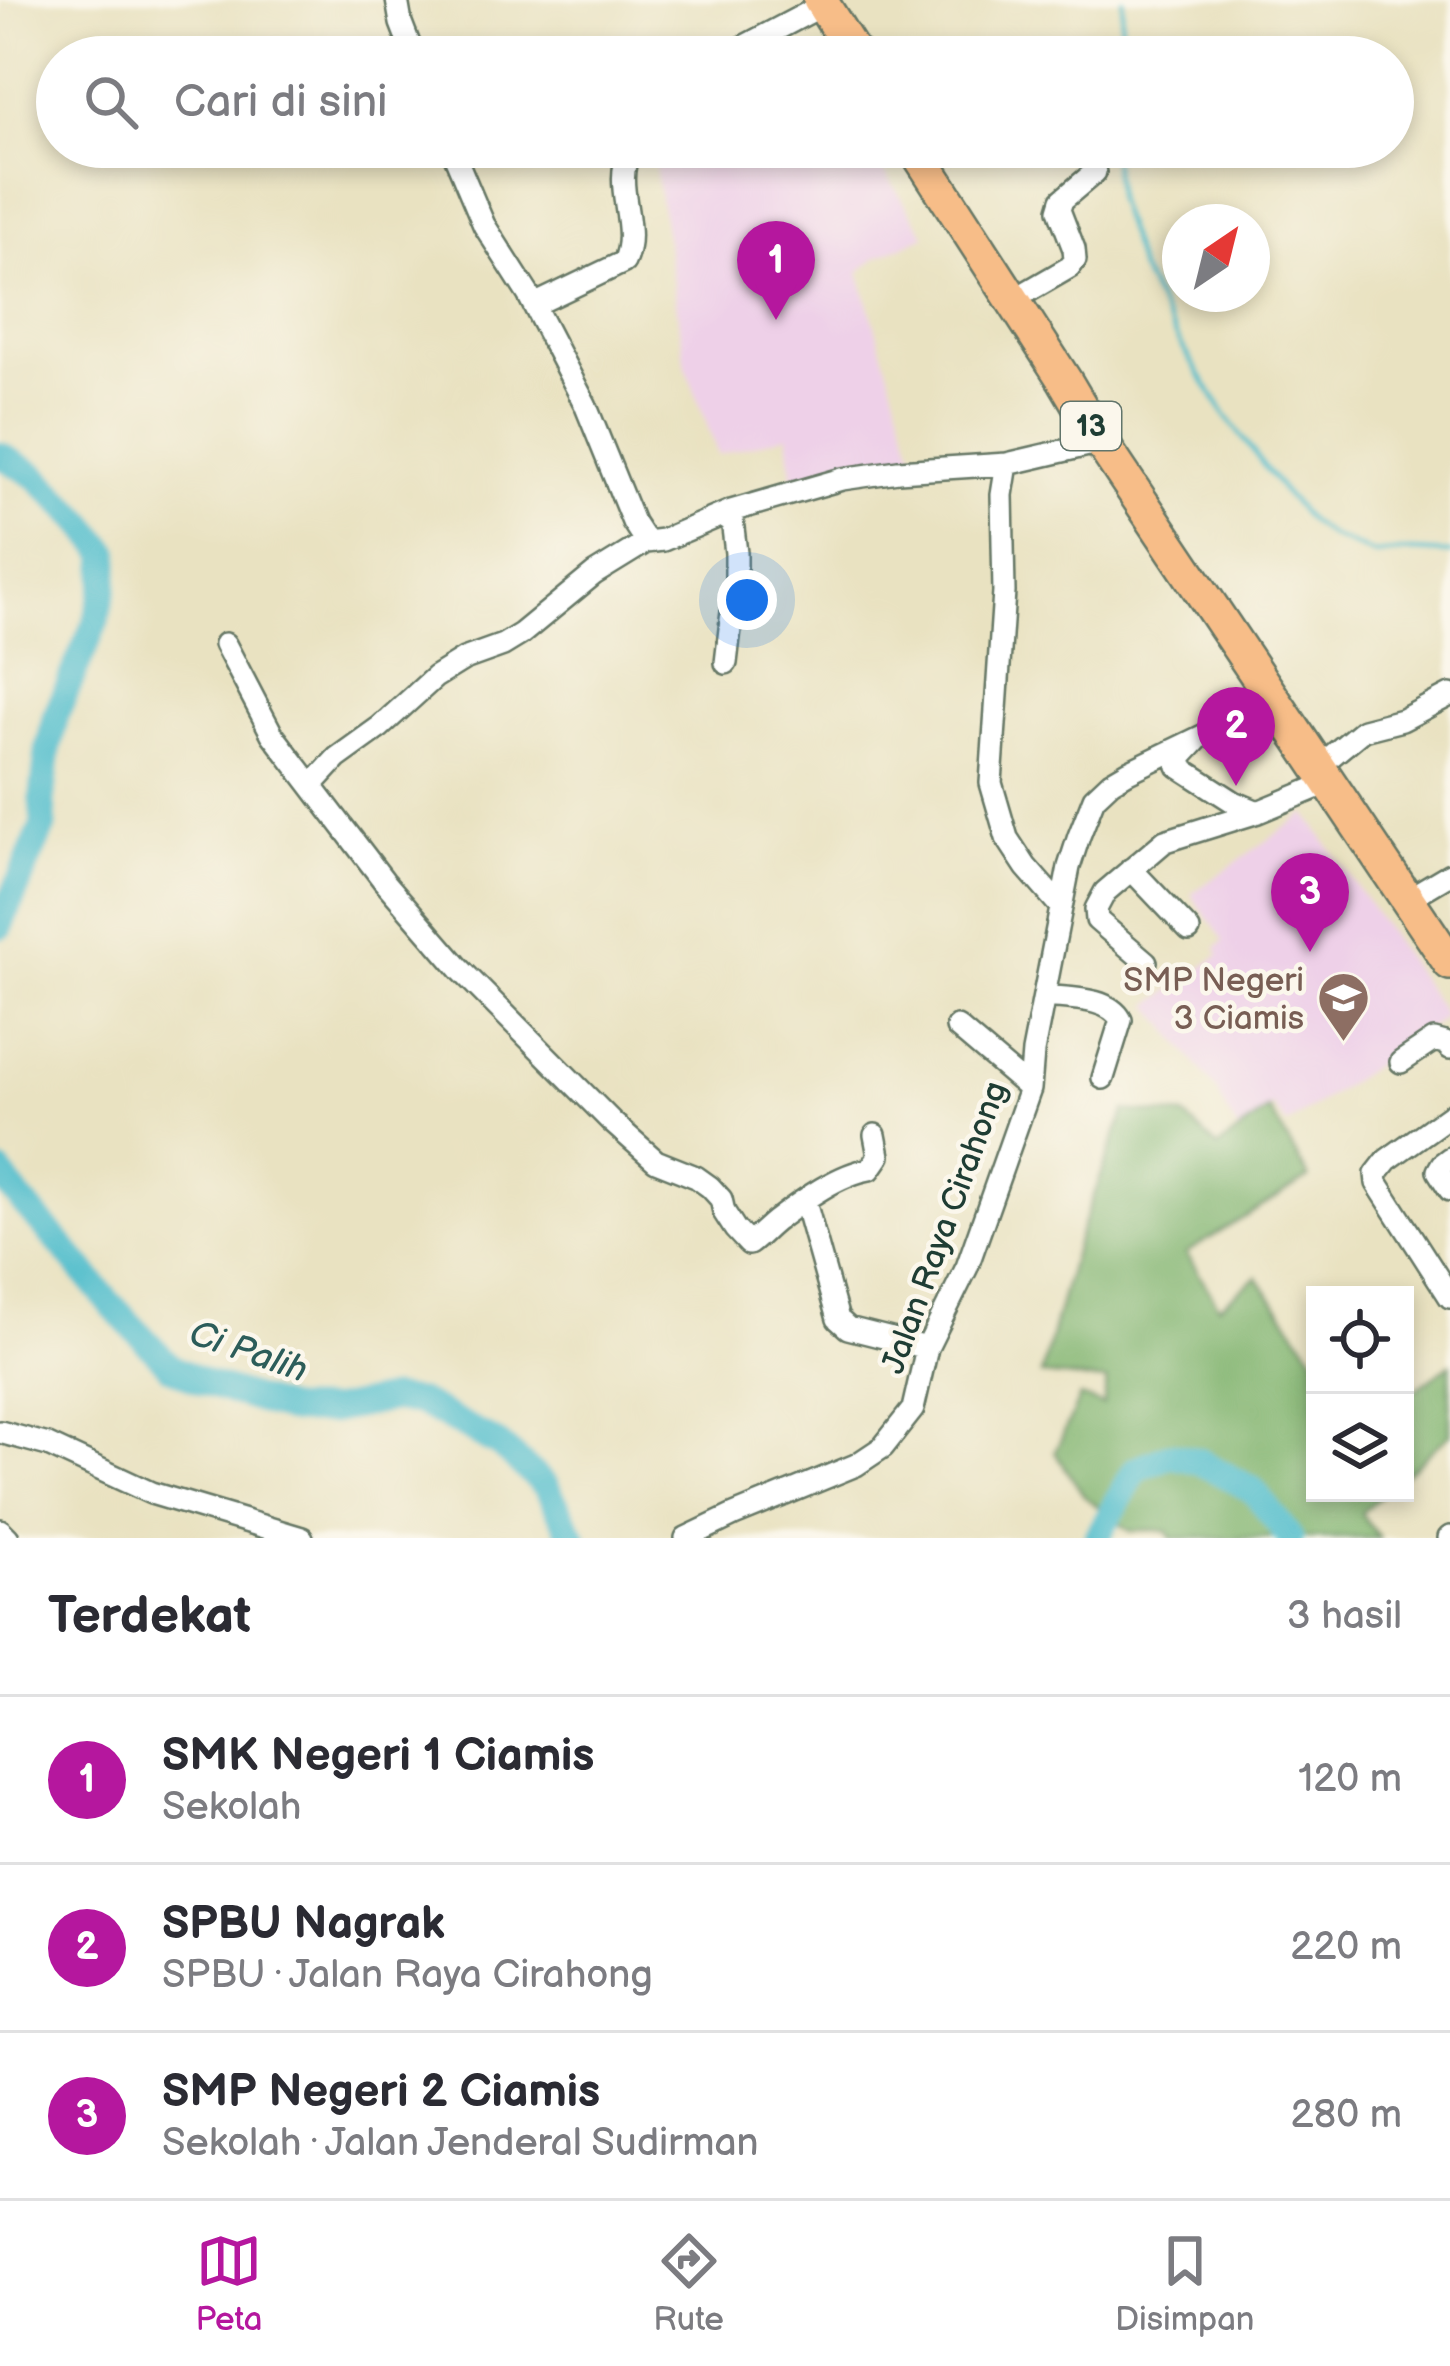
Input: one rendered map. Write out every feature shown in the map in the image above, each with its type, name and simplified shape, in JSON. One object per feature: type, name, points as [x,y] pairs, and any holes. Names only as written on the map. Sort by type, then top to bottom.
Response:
[{"type":"highway","points":[[822,2],[843,36]]},
{"type":"highway","name":"13","points":[[927,168],[1100,442],[1450,963]]},
{"type":"street","points":[[397,0],[405,36]]},
{"type":"street","points":[[761,36],[822,2]]},
{"type":"street","points":[[460,168],[484,225],[534,305],[585,404],[633,522],[646,542]]},
{"type":"street","points":[[534,305],[624,262],[630,244],[624,168]]},
{"type":"street","points":[[1012,300],[1075,260],[1058,211],[1062,200],[1095,172]]},
{"type":"street","points":[[313,784],[337,758],[436,677],[521,634],[594,574],[646,542],[842,479],[1006,464],[1100,442]]},
{"type":"street","points":[[1006,464],[1004,592],[992,783],[1007,838],[1061,907]]},
{"type":"street","points":[[726,663],[736,578],[731,511]]},
{"type":"street","points":[[225,644],[272,734],[384,881],[460,970],[656,1161],[710,1187],[743,1240],[749,1244],[773,1222],[855,1171],[870,1168],[879,1156],[875,1135]]},
{"type":"street","points":[[1146,962],[1097,920],[1096,909],[1105,892],[1131,868],[1165,842],[1258,812],[1323,775],[1363,730],[1402,720],[1450,695]]},
{"type":"street","points":[[1258,812],[1178,766],[1202,737],[1235,729],[1276,706]]},
{"type":"street","name":"Jalan Raya Cirahong","points":[[686,1538],[856,1465],[883,1447],[913,1409],[927,1348],[967,1267],[1030,1089],[1069,867],[1094,798],[1128,772],[1276,706]]},
{"type":"street","points":[[1131,868],[1189,930]]},
{"type":"street","points":[[1406,900],[1450,874]]},
{"type":"street","points":[[1045,995],[1106,1005],[1118,1013],[1120,1020],[1102,1078]]},
{"type":"street","points":[[957,1028],[1030,1089]]},
{"type":"street","points":[[1401,1062],[1434,1040],[1450,1048]]},
{"type":"street","points":[[1450,1115],[1387,1160],[1376,1174],[1377,1183],[1450,1297]]},
{"type":"street","points":[[1450,1158],[1438,1171],[1450,1190]]},
{"type":"street","points":[[805,1202],[838,1319],[848,1328],[927,1348]]},
{"type":"street","points":[[0,1432],[48,1445],[115,1478],[187,1505],[302,1538]]},
{"type":"street","points":[[0,1530],[8,1538]]},
{"type":"shaded area","points":[[655,168],[882,168],[926,236],[877,257],[859,272],[916,462],[794,496],[788,435],[718,455],[686,367]]},
{"type":"shaded area","points":[[1306,813],[1446,1017],[1287,1125],[1273,1106],[1238,1132],[1215,1088],[1150,1005],[1220,955],[1216,948],[1224,941],[1191,894]]},
{"type":"green space","points":[[1269,1109],[1309,1178],[1186,1253],[1219,1306],[1257,1277],[1306,1345],[1306,1502],[1373,1502],[1361,1513],[1379,1538],[1172,1538],[1167,1531],[1130,1531],[1085,1497],[1055,1452],[1080,1397],[1103,1405],[1107,1381],[1041,1375],[1076,1244],[1125,1111],[1184,1116],[1218,1148]]},
{"type":"green space","points":[[1450,1364],[1450,1434],[1414,1466],[1414,1394]]},
{"type":"waterway","points":[[1120,36],[1123,0]]},
{"type":"waterway","points":[[1114,168],[1116,199],[1139,268],[1225,414],[1284,493],[1310,522],[1332,537],[1376,554],[1450,553]]},
{"type":"waterway","name":"Ci Palih","points":[[0,455],[36,476],[108,554],[96,621],[56,715],[42,802],[44,824],[0,926]]},
{"type":"waterway","name":"Ci Palih","points":[[0,1173],[107,1300],[171,1367],[291,1411],[330,1411],[391,1399],[418,1402],[499,1445],[546,1486],[574,1538]]},
{"type":"waterway","name":"Ci Palih","points":[[1097,1538],[1136,1469],[1171,1455],[1199,1461],[1253,1490],[1290,1538]]},
{"type":"place","name":"SMK Negeri 1 Ciamis","points":[[776,320]]},
{"type":"place","name":"SPBU Nagrak","points":[[1236,786]]},
{"type":"place","name":"SMP Negeri 2 Ciamis","points":[[1310,952]]},
{"type":"place","name":"SMP Negeri 3 Ciamis","points":[[1343,1044]]}]
